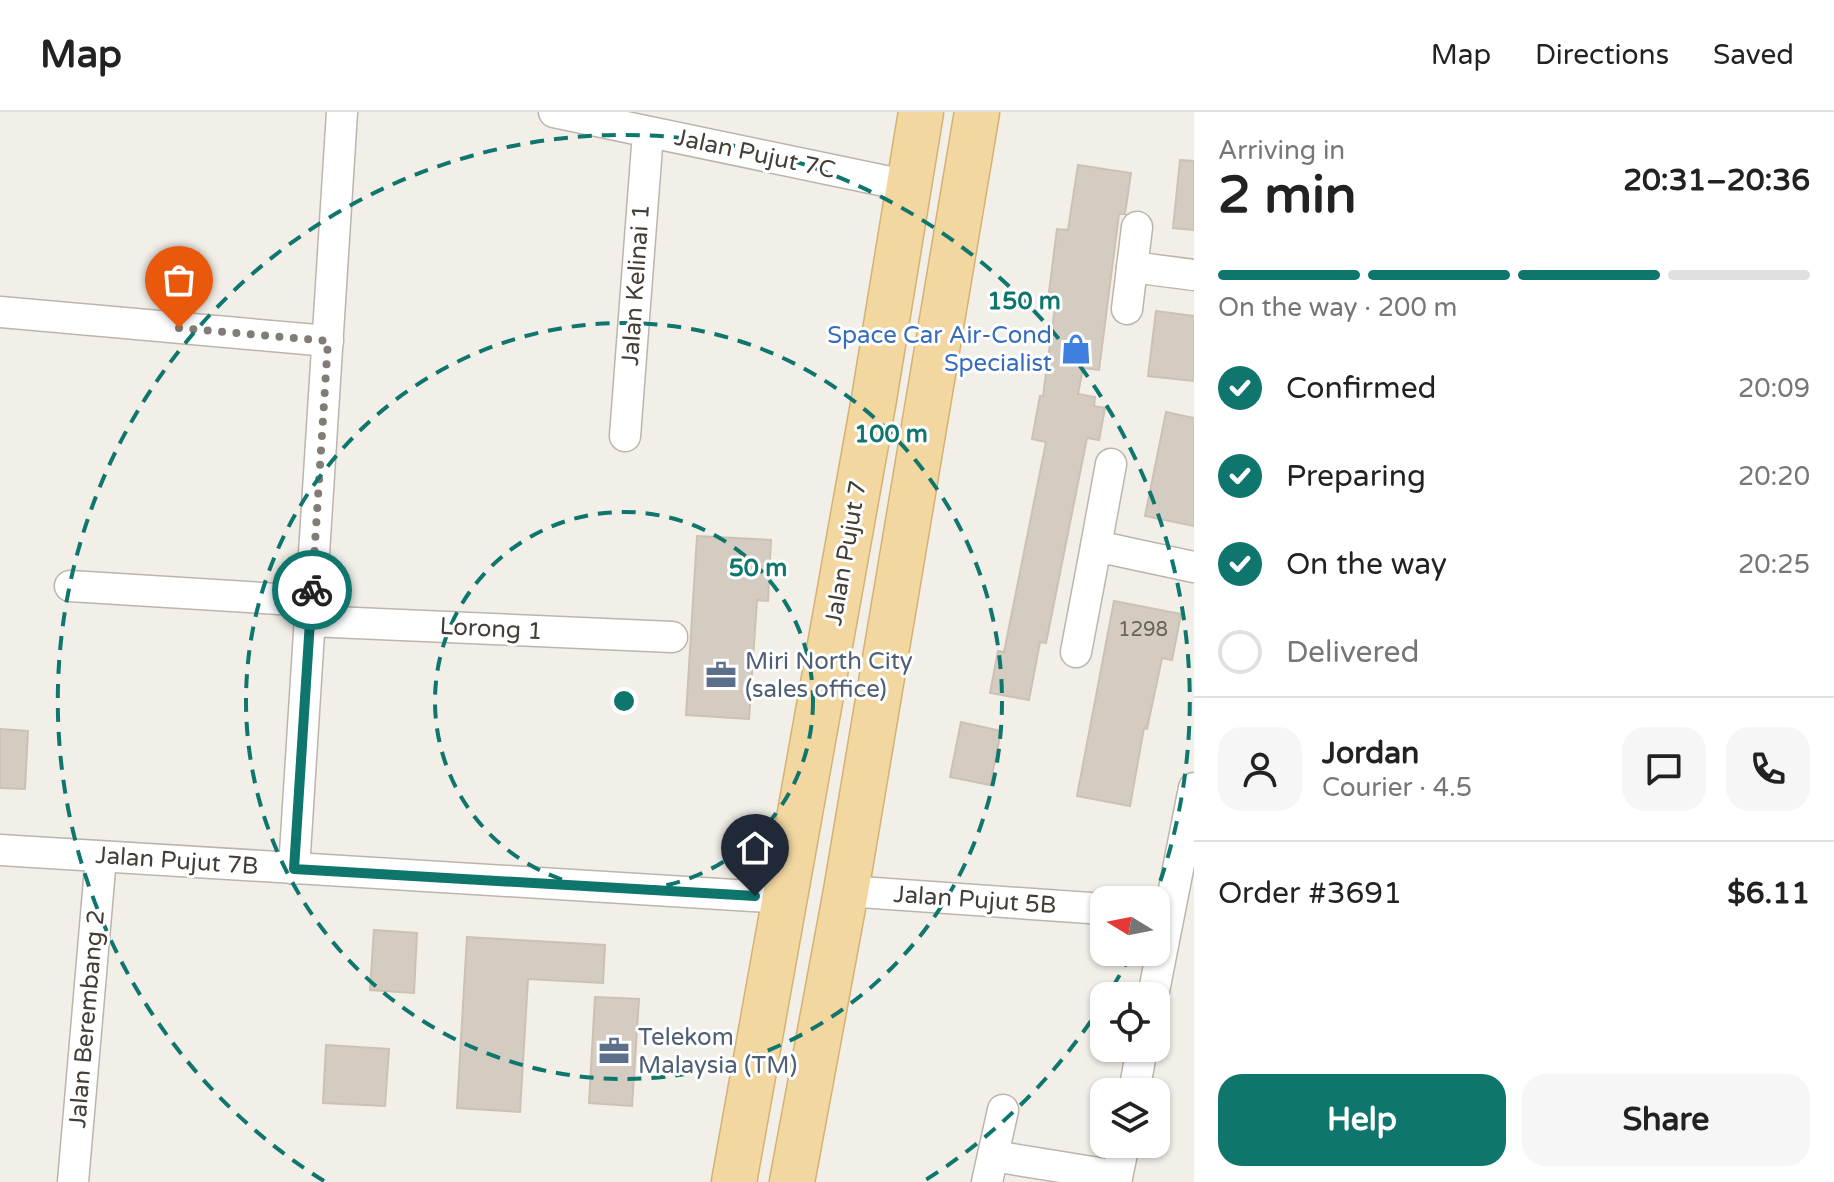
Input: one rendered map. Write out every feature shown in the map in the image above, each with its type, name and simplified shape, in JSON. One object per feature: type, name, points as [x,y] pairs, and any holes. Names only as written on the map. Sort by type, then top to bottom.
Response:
[{"type":"main road","name":"Jalan Pujut 7","points":[[734,1182],[874,399],[921,112]]},
{"type":"main road","points":[[874,399],[901,328],[937,112]]},
{"type":"main road","points":[[792,1182],[846,891],[977,112]]},
{"type":"street","points":[[294,869],[342,112]]},
{"type":"street","name":"Jalan Pujut 7C","points":[[554,112],[909,186]]},
{"type":"street","name":"Jalan Kelinai 1","points":[[625,436],[648,133]]},
{"type":"street","points":[[1127,309],[1137,227]]},
{"type":"street","points":[[1132,267],[1194,275]]},
{"type":"street","points":[[0,312],[328,341]]},
{"type":"street","points":[[1076,652],[1111,464]]},
{"type":"street","points":[[1096,546],[1194,567]]},
{"type":"street","name":"Lorong 1","points":[[70,586],[310,611],[672,637]]},
{"type":"street","points":[[1156,982],[1173,914],[1194,788]]},
{"type":"street","name":"Jalan Pujut 7B","points":[[0,850],[785,898]]},
{"type":"street","name":"Jalan Berembang 2","points":[[73,1182],[101,857]]},
{"type":"street","name":"Jalan Pujut 5B","points":[[846,891],[1090,908]]},
{"type":"street","points":[[1003,1110],[990,1169],[1117,1179],[1121,1158]]},
{"type":"building","points":[[1180,160],[1194,161],[1194,230],[1173,228]]},
{"type":"building","points":[[1078,165],[1131,173],[1125,214],[1119,214],[1099,370],[1083,368],[1078,394],[1095,397],[1094,406],[1105,408],[1099,440],[1087,438],[1046,643],[1040,642],[1029,700],[990,693],[998,651],[1004,652],[1046,442],[1032,439],[1040,396],[1043,396],[1057,293],[1049,292],[1057,229],[1068,230]]},
{"type":"building","points":[[1156,311],[1194,316],[1194,381],[1148,376]]},
{"type":"building","points":[[1166,412],[1194,418],[1194,526],[1145,516]]},
{"type":"building","points":[[697,536],[771,540],[768,601],[757,600],[749,719],[686,715]]},
{"type":"building","points":[[1114,601],[1181,614],[1172,660],[1162,658],[1147,729],[1144,728],[1130,806],[1077,796]]},
{"type":"building","points":[[961,722],[1001,731],[990,785],[950,777]]},
{"type":"building","points":[[0,729],[28,731],[25,789],[0,788]]},
{"type":"building","points":[[374,930],[417,933],[414,993],[370,990]]},
{"type":"building","points":[[467,937],[605,945],[603,983],[528,979],[520,1112],[457,1108]]},
{"type":"building","name":"Telekom Malaysia (TM)","points":[[595,997],[639,999],[632,1106],[589,1103]]},
{"type":"building","points":[[326,1045],[389,1049],[385,1106],[323,1103]]},
{"type":"way so far","points":[[179,328],[328,341],[312,590]]},
{"type":"place","name":"Space Car Air-Cond Specialist","points":[[1076,349]]},
{"type":"place","name":"Miri North City (sales office)","points":[[721,675]]},
{"type":"place","name":"Telekom Malaysia (TM)","points":[[614,1051]]},
{"type":"route","points":[[312,590],[294,869],[755,896]]}]
